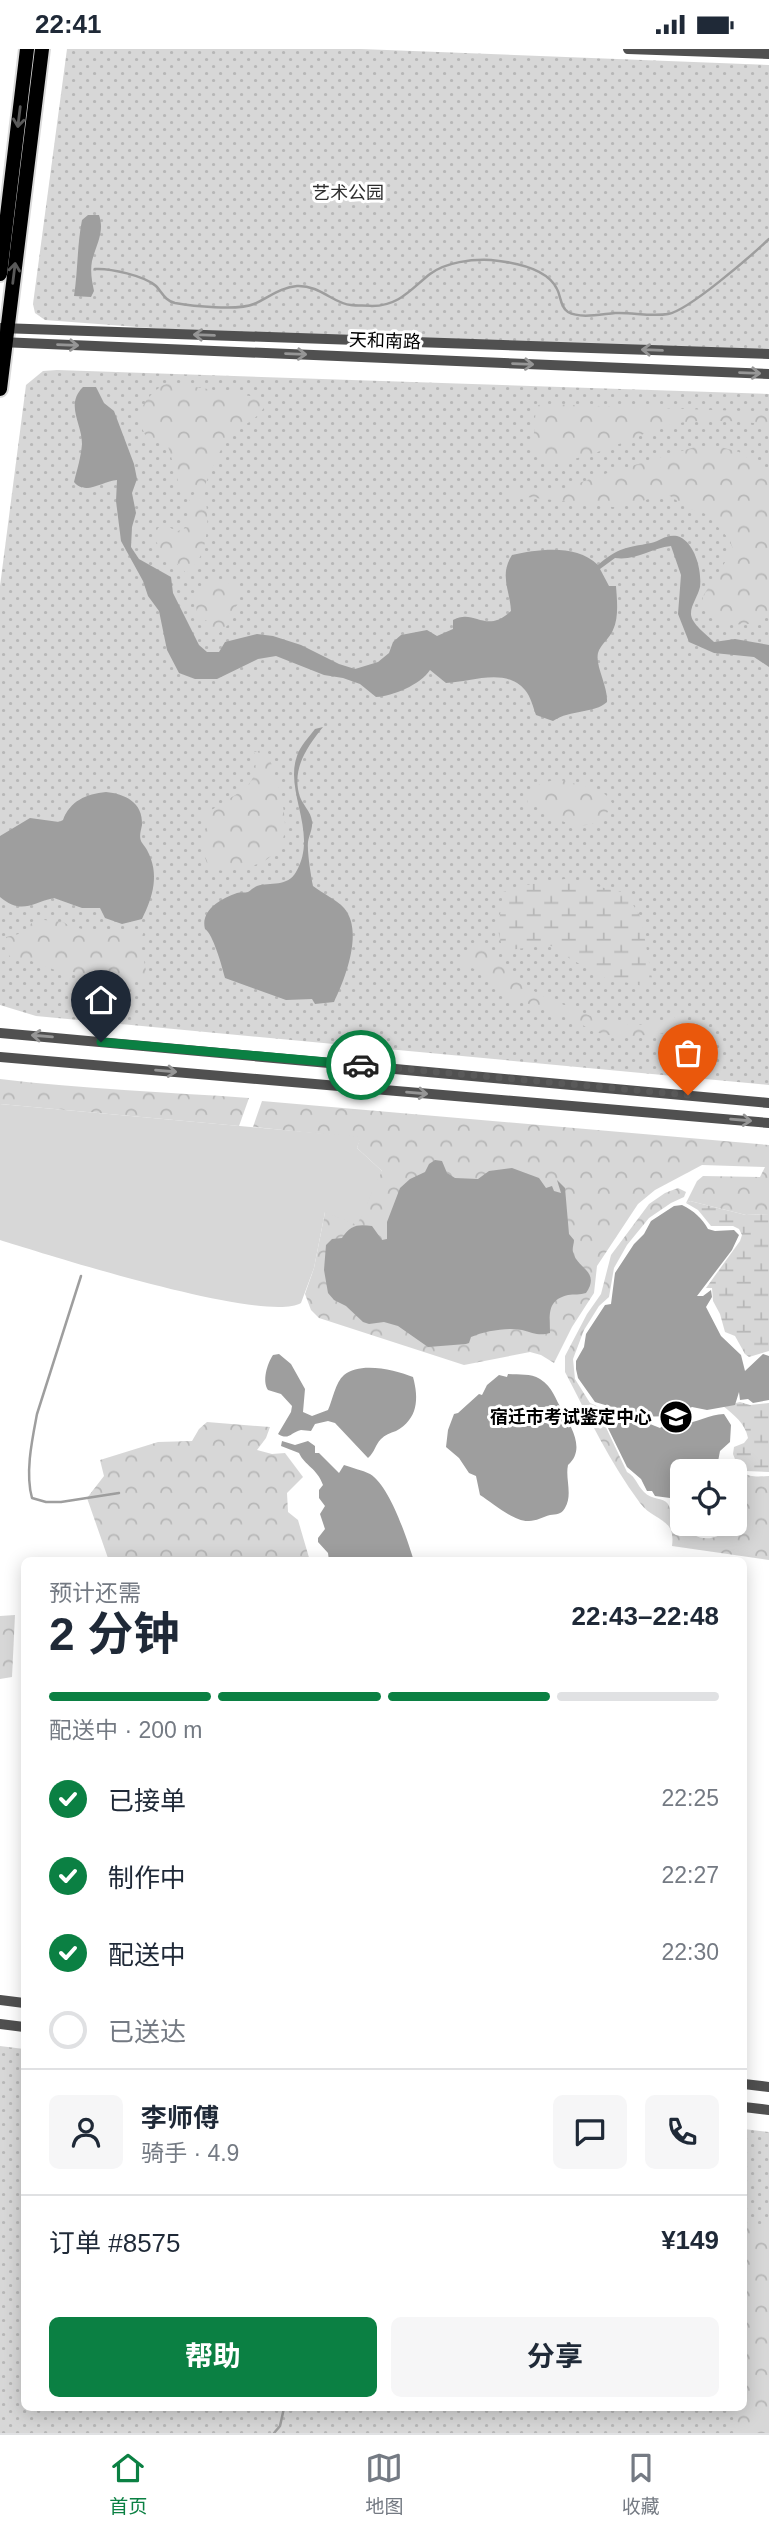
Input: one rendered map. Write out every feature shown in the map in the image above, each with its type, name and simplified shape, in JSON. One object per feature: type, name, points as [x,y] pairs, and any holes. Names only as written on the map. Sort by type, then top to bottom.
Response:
[{"type":"main road","points":[[0,274],[27,49]]},
{"type":"main road","points":[[0,389],[4,335],[42,49]]},
{"type":"street","points":[[628,49],[769,54]]},
{"type":"street","name":"天和南路","points":[[4,335],[769,354]]},
{"type":"street","name":"天和南路","points":[[4,335],[769,374]]},
{"type":"street","points":[[2,1033],[769,1103]]},
{"type":"street","points":[[0,1057],[769,1123]]},
{"type":"street","points":[[0,2000],[21,2003]]},
{"type":"street","points":[[0,2024],[21,2027]]},
{"type":"street","points":[[747,2084],[769,2087]]},
{"type":"street","points":[[747,2108],[769,2110]]},
{"type":"green space","name":"艺术公园","points":[[67,49],[361,49],[769,65],[769,351],[191,331],[45,320],[35,313],[33,304]]},
{"type":"green space","points":[[43,371],[769,394],[769,1085],[36,1016],[0,1005],[0,586],[26,385]]},
{"type":"green space","points":[[171,383],[262,398],[266,403],[255,418],[225,443],[204,487],[188,493],[180,488],[166,439],[151,444],[143,431],[140,418],[147,400],[159,388]]},
{"type":"green space","points":[[542,404],[769,412],[769,428],[743,422],[679,423],[587,456],[553,461],[539,459],[533,446],[536,406]]},
{"type":"green space","points":[[717,446],[739,452],[769,472],[769,616],[748,624],[722,625],[702,603],[703,596],[733,550],[730,540],[706,514],[688,508],[670,496],[661,495],[630,505],[613,507],[510,495],[509,488],[558,491],[695,447]]},
{"type":"green space","points":[[197,492],[203,493],[205,500],[207,533],[200,558],[186,573],[160,548],[154,537],[158,528],[168,527],[178,531],[188,527],[190,499]]},
{"type":"green space","points":[[223,581],[237,586],[240,602],[227,616],[228,625],[217,635],[210,630],[207,621],[198,616],[196,602],[204,587]]},
{"type":"green space","points":[[267,749],[285,818],[282,842],[261,863],[246,868],[214,869],[207,863],[205,855],[202,834],[208,826],[202,812],[213,809],[244,789],[255,771],[254,752]]},
{"type":"green space","points":[[558,779],[603,793],[612,803],[606,814],[589,825],[578,825],[557,818],[540,804],[527,806],[528,791],[542,783]]},
{"type":"green space","points":[[565,879],[626,893],[641,918],[653,984],[648,987],[605,978],[567,957],[555,947],[547,945],[503,951],[498,930],[503,892],[520,886]]},
{"type":"green space","points":[[35,919],[63,922],[90,931],[144,931],[140,942],[147,975],[144,980],[55,970],[26,959],[12,960],[6,950],[6,937],[31,931],[30,925]]},
{"type":"green space","points":[[482,942],[518,982],[541,995],[605,1022],[637,1025],[658,1023],[678,1016],[680,1021],[668,1032],[619,1037],[594,1032],[576,1021],[512,1000],[497,989],[486,973],[455,962]]},
{"type":"green space","points":[[0,1079],[249,1098],[239,1126],[0,1104]]},
{"type":"green space","points":[[262,1101],[769,1145],[769,1214],[746,1215],[690,1201],[686,1203],[697,1181],[703,1176],[760,1177],[765,1167],[702,1165],[655,1190],[638,1204],[597,1266],[594,1293],[572,1327],[554,1363],[530,1352],[464,1365],[319,1318],[311,1310],[305,1294],[314,1268],[325,1212],[382,1171],[357,1148],[360,1138],[253,1127]]},
{"type":"green space","points":[[0,1104],[361,1137],[357,1148],[382,1171],[357,1225],[325,1212],[314,1268],[301,1303],[280,1307],[246,1304],[155,1285],[0,1240]]},
{"type":"green space","points":[[678,1188],[686,1192],[684,1197],[649,1218],[627,1245],[614,1268],[609,1297],[599,1306],[584,1330],[573,1359],[575,1379],[590,1403],[613,1413],[604,1415],[602,1419],[627,1472],[647,1495],[669,1505],[670,1529],[640,1503],[629,1487],[565,1372],[565,1356],[601,1294],[611,1255],[649,1204]]},
{"type":"green space","points":[[690,1201],[746,1215],[769,1214],[769,1351],[749,1357],[745,1354],[735,1336],[725,1332],[713,1301],[712,1288],[706,1288],[740,1241],[742,1235],[739,1229],[733,1226],[711,1226],[698,1210],[686,1203]]},
{"type":"green space","points":[[740,1402],[750,1405],[769,1403],[769,1472],[747,1471],[747,1459],[735,1459],[734,1447],[744,1443],[748,1438],[747,1433],[735,1416],[723,1406]]},
{"type":"green space","points":[[207,1422],[270,1427],[257,1450],[272,1454],[285,1453],[303,1477],[287,1493],[288,1512],[298,1520],[309,1557],[108,1557],[87,1498],[104,1476],[100,1460],[158,1442],[192,1441]]},
{"type":"green space","points":[[747,1475],[769,1476],[769,1560],[672,1546],[672,1537],[747,1536]]},
{"type":"green space","points":[[15,1615],[12,1677],[0,1679],[0,1616]]},
{"type":"green space","points":[[0,2046],[21,2049],[21,2411],[747,2411],[747,2129],[769,2132],[769,2433],[0,2433]]},
{"type":"green space","points":[[769,2222],[769,2433],[734,2433],[734,2411],[747,2411],[747,2227]]},
{"type":"shaded area","points":[[88,215],[99,215],[101,221],[91,265],[94,291],[91,297],[74,296],[82,220]]},
{"type":"shaded area","points":[[83,387],[96,387],[104,403],[114,411],[134,464],[137,479],[132,493],[136,513],[131,547],[139,559],[171,577],[173,593],[199,645],[207,652],[219,652],[225,642],[257,634],[301,645],[355,669],[378,662],[389,653],[393,642],[401,635],[427,630],[437,636],[453,629],[453,620],[461,617],[487,621],[502,618],[511,611],[506,569],[512,555],[546,550],[569,551],[589,558],[598,565],[623,549],[677,536],[693,550],[700,573],[700,587],[691,613],[696,625],[714,642],[735,639],[769,645],[769,667],[754,657],[714,653],[689,642],[678,614],[681,575],[671,546],[630,558],[615,558],[600,569],[609,586],[616,586],[617,597],[615,625],[598,653],[607,702],[602,706],[553,721],[536,715],[529,696],[517,683],[498,677],[446,683],[430,670],[406,689],[376,697],[360,684],[324,675],[276,656],[258,659],[217,679],[195,679],[179,673],[167,650],[159,611],[148,596],[143,581],[121,541],[116,501],[117,480],[89,488],[78,486],[74,482],[82,444],[75,401]]},
{"type":"shaded area","points":[[323,727],[302,759],[298,787],[312,821],[308,846],[313,886],[344,908],[350,918],[353,942],[343,981],[334,1002],[315,1004],[312,999],[286,1000],[225,978],[204,922],[209,911],[225,898],[248,892],[257,886],[284,882],[293,877],[302,857],[304,842],[294,770],[302,745],[315,729]]},
{"type":"shaded area","points":[[106,792],[132,801],[142,817],[140,839],[151,859],[154,885],[142,919],[122,924],[105,918],[100,908],[82,908],[54,898],[21,907],[0,897],[0,836],[30,818],[59,822],[74,803]]},
{"type":"shaded area","points":[[435,1160],[442,1161],[447,1173],[455,1178],[478,1179],[489,1171],[512,1168],[539,1178],[546,1188],[552,1186],[554,1191],[561,1193],[557,1180],[565,1188],[569,1234],[574,1240],[573,1252],[591,1280],[586,1293],[568,1295],[556,1301],[551,1309],[550,1333],[503,1329],[471,1337],[466,1344],[428,1347],[398,1326],[384,1322],[363,1322],[328,1293],[324,1270],[326,1245],[332,1239],[342,1238],[348,1230],[358,1225],[372,1226],[382,1240],[387,1239],[387,1222],[400,1188],[410,1179],[425,1172]]},
{"type":"shaded area","points":[[682,1205],[690,1210],[708,1229],[734,1230],[739,1235],[732,1250],[697,1296],[703,1296],[711,1290],[712,1297],[706,1307],[721,1336],[741,1355],[745,1371],[763,1354],[769,1356],[769,1400],[753,1403],[748,1399],[740,1400],[739,1392],[735,1405],[707,1410],[692,1407],[674,1416],[633,1417],[635,1421],[660,1428],[671,1421],[684,1423],[724,1414],[731,1425],[730,1442],[720,1451],[718,1459],[670,1459],[670,1498],[655,1496],[652,1491],[647,1491],[641,1479],[627,1467],[605,1422],[608,1416],[618,1416],[618,1412],[615,1408],[595,1402],[578,1378],[576,1361],[584,1347],[586,1334],[605,1305],[611,1304],[615,1273],[651,1221],[674,1206]]},
{"type":"shaded area","points":[[279,1354],[291,1364],[305,1389],[303,1412],[312,1416],[328,1410],[341,1378],[359,1368],[368,1368],[413,1377],[416,1401],[413,1414],[403,1426],[381,1439],[368,1458],[335,1423],[328,1421],[315,1424],[311,1431],[301,1430],[282,1436],[278,1434],[292,1406],[281,1394],[268,1390],[265,1382],[273,1355]]},
{"type":"shaded area","points":[[508,1374],[532,1376],[548,1386],[575,1438],[576,1452],[568,1465],[568,1497],[565,1508],[558,1514],[532,1521],[510,1515],[480,1495],[476,1476],[469,1473],[459,1458],[446,1447],[454,1414],[479,1394],[482,1395],[487,1385],[499,1375],[507,1377]]},
{"type":"shaded area","points":[[282,1441],[295,1445],[308,1441],[315,1446],[315,1453],[319,1453],[339,1473],[344,1465],[370,1474],[391,1501],[413,1557],[328,1557],[318,1542],[325,1529],[320,1514],[325,1506],[319,1498],[319,1490],[323,1485],[299,1453],[281,1446]]},
{"type":"waterway","points":[[95,269],[118,271],[144,279],[175,303],[215,307],[247,306],[291,287],[305,286],[345,304],[372,306],[397,300],[430,274],[451,264],[491,260],[518,265],[545,276],[557,289],[563,307],[573,314],[661,315],[677,311],[690,303],[769,239]]},
{"type":"waterway","points":[[81,1276],[37,1414],[30,1456],[30,1488],[32,1498],[46,1502],[119,1493]]},
{"type":"waterway","points":[[274,2433],[280,2426],[283,2411]]},
{"type":"way so far","points":[[361,1065],[688,1095]]},
{"type":"place","name":"宿迁市考试鉴定中心","points":[[676,1417]]},
{"type":"route","points":[[101,1042],[361,1065]]}]
